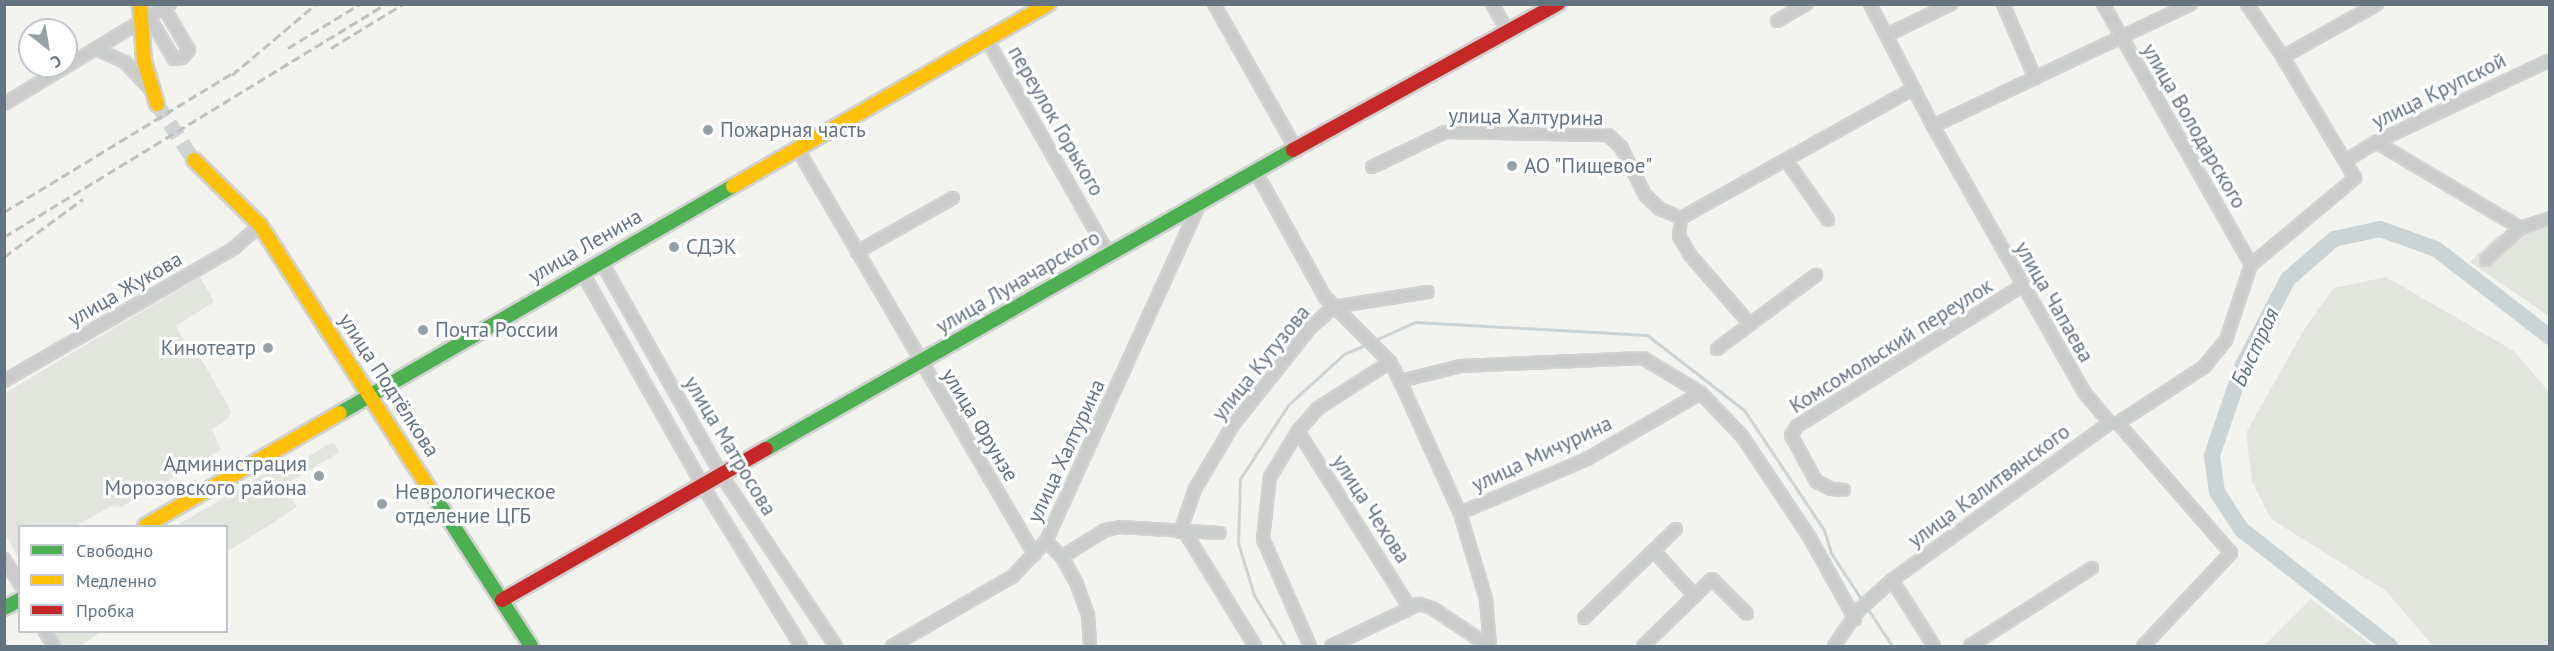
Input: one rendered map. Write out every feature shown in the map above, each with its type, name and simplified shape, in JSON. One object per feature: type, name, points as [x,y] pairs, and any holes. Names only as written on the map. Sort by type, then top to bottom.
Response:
[{"type":"main road","points":[[140,4],[146,19],[144,61],[154,99]]},
{"type":"main road","name":"улица Ленина","points":[[147,525],[1048,4]]},
{"type":"main road","name":"улица Луначарского","points":[[502,600],[921,363],[1108,253],[1257,174],[1558,4]]},
{"type":"main road","name":"улица Подтёлкова","points":[[194,160],[260,225],[372,395],[531,646]]},
{"type":"main road","points":[[4,608],[18,601]]},
{"type":"street","points":[[1214,4],[1297,151]]},
{"type":"street","points":[[1492,4],[1508,32]]},
{"type":"street","points":[[1777,21],[1806,4]]},
{"type":"street","name":"улица Чапаева","points":[[1870,4],[1913,90],[2084,392],[2231,553],[2143,646]]},
{"type":"street","points":[[1887,35],[1951,4]]},
{"type":"street","points":[[2002,4],[2035,78]]},
{"type":"street","name":"улица Володарского","points":[[2103,4],[2251,266]]},
{"type":"street","points":[[1933,126],[2122,39],[2191,4]]},
{"type":"street","points":[[2247,4],[2348,160],[2355,178],[2251,266]]},
{"type":"street","points":[[2283,57],[2377,4]]},
{"type":"street","points":[[4,104],[98,50],[146,19],[167,6],[189,50],[182,58],[174,59],[146,19]]},
{"type":"street","name":"переулок Горького","points":[[987,40],[1108,253]]},
{"type":"street","points":[[98,50],[125,62],[154,99]]},
{"type":"street","name":"улица Крупской","points":[[2348,160],[2376,142],[2550,60]]},
{"type":"street","points":[[1750,324],[1690,255],[1679,237],[1681,218],[1913,90]]},
{"type":"street","name":"улица Халтурина","points":[[1372,168],[1445,132],[1608,135],[1621,147],[1645,195],[1660,209],[1681,218]]},
{"type":"street","points":[[2376,142],[2520,228]]},
{"type":"street","name":"улица Фрунзе","points":[[797,148],[1035,555]]},
{"type":"street","points":[[1786,160],[1828,220]]},
{"type":"street","name":"улица Мичурина","points":[[1257,174],[1333,307],[1390,363],[1400,381],[1460,513],[1486,599],[1489,646]]},
{"type":"street","points":[[857,252],[953,198]]},
{"type":"street","name":"улица Халтурина","points":[[894,646],[1013,576],[1046,541],[1199,205]]},
{"type":"street","points":[[2486,260],[2520,228],[2550,218]]},
{"type":"street","name":"улица Жукова","points":[[4,381],[234,248],[260,225]]},
{"type":"street","name":"улица Матросова","points":[[601,261],[722,476],[836,646]]},
{"type":"street","name":"улица Калитвянского","points":[[1834,646],[1857,615],[1889,582],[2114,423],[2204,367],[2226,340],[2251,266]]},
{"type":"street","name":"улица Матросова","points":[[582,272],[704,486],[801,646]]},
{"type":"street","points":[[1717,349],[1816,275]]},
{"type":"street","name":"Комсомольский переулок","points":[[1844,490],[1831,489],[1816,481],[1791,435],[1797,426],[2022,286]]},
{"type":"street","name":"улица Кутузова","points":[[1182,532],[1195,489],[1233,425],[1311,327],[1333,307],[1428,292]]},
{"type":"street","points":[[1400,381],[1461,366],[1643,358],[1701,393],[1742,436],[1810,538],[1857,615]]},
{"type":"street","points":[[1310,646],[1263,539],[1270,477],[1298,431],[1317,409],[1390,363]]},
{"type":"street","name":"улица Мичурина","points":[[1460,513],[1587,459],[1701,393]]},
{"type":"street","name":"улица Чехова","points":[[1298,431],[1410,608]]},
{"type":"street","points":[[1062,557],[1105,530],[1120,527],[1220,533]]},
{"type":"street","points":[[1584,618],[1676,529]]},
{"type":"street","points":[[1182,532],[1255,646]]},
{"type":"street","points":[[1046,541],[1062,557],[1088,615],[1090,646]]},
{"type":"street","points":[[1654,550],[1695,596]]},
{"type":"street","points":[[4,559],[18,581]]},
{"type":"street","points":[[1970,646],[2092,568]]},
{"type":"street","points":[[1643,646],[1712,579],[1748,614]]},
{"type":"street","points":[[1889,582],[1934,646]]},
{"type":"street","points":[[1331,646],[1419,604],[1432,608],[1489,646]]},
{"type":"street","points":[[46,633],[54,646]]},
{"type":"shaded area","points":[[2549,212],[2549,316],[2470,262],[2497,236]]},
{"type":"shaded area","points":[[200,277],[214,302],[176,326],[190,351],[195,348],[231,411],[228,419],[212,429],[221,450],[122,507],[111,506],[77,525],[18,525],[18,557],[5,534],[5,393]]},
{"type":"shaded area","points":[[2386,277],[2514,351],[2549,392],[2549,646],[2433,646],[2386,591],[2271,519],[2252,481],[2246,433],[2305,328],[2334,288]]},
{"type":"shaded area","points":[[333,442],[340,452],[284,485],[297,507],[228,551],[228,525],[178,525],[269,471],[284,470]]},
{"type":"shaded area","points":[[2311,599],[2373,646],[2264,646]]},
{"type":"shaded area","points":[[52,633],[99,633],[81,646],[60,646]]},
{"type":"waterway","name":"Быстрая","points":[[2390,646],[2241,529],[2217,492],[2212,455],[2243,365],[2288,279],[2334,239],[2380,229],[2436,249],[2550,337]]},
{"type":"waterway","points":[[1373,341],[1415,322],[1647,335],[1744,410],[1824,530],[1831,553],[1892,646]]},
{"type":"waterway","points":[[1285,646],[1254,595],[1238,543],[1240,479],[1288,405],[1344,354],[1367,344]]},
{"type":"tunnel","points":[[157,104],[194,160]]},
{"type":"railway","points":[[232,75],[316,4]]},
{"type":"railway","points":[[288,48],[360,4]]},
{"type":"railway","points":[[4,237],[385,4]]},
{"type":"railway","points":[[331,48],[403,4]]},
{"type":"railway","points":[[4,212],[238,70]]},
{"type":"railway","points":[[4,257],[83,199]]},
{"type":"traffic: fast","points":[[766,449],[1293,150]]},
{"type":"traffic: fast","points":[[340,413],[733,186]]},
{"type":"traffic: fast","points":[[432,493],[531,646]]},
{"type":"traffic: fast","points":[[4,608],[18,601]]},
{"type":"traffic: slow","points":[[140,4],[144,61],[157,104]]},
{"type":"traffic: slow","points":[[733,186],[1048,4]]},
{"type":"traffic: slow","points":[[194,160],[260,225],[432,493]]},
{"type":"traffic: slow","points":[[147,525],[340,413]]},
{"type":"traffic: jam","points":[[1293,150],[1558,4]]},
{"type":"traffic: jam","points":[[502,600],[766,449]]},
{"type":"place","name":"Пожарная часть","points":[[708,130]]},
{"type":"place","name":"АО \"Пищевое\"","points":[[1512,166]]},
{"type":"place","name":"СДЭК","points":[[674,247]]},
{"type":"place","name":"Почта России","points":[[423,330]]},
{"type":"place","name":"Кинотеатр","points":[[268,348]]},
{"type":"place","name":"Администрация Морозовского района","points":[[319,476]]},
{"type":"place","name":"Неврологическое отделение ЦГБ","points":[[382,504]]}]
